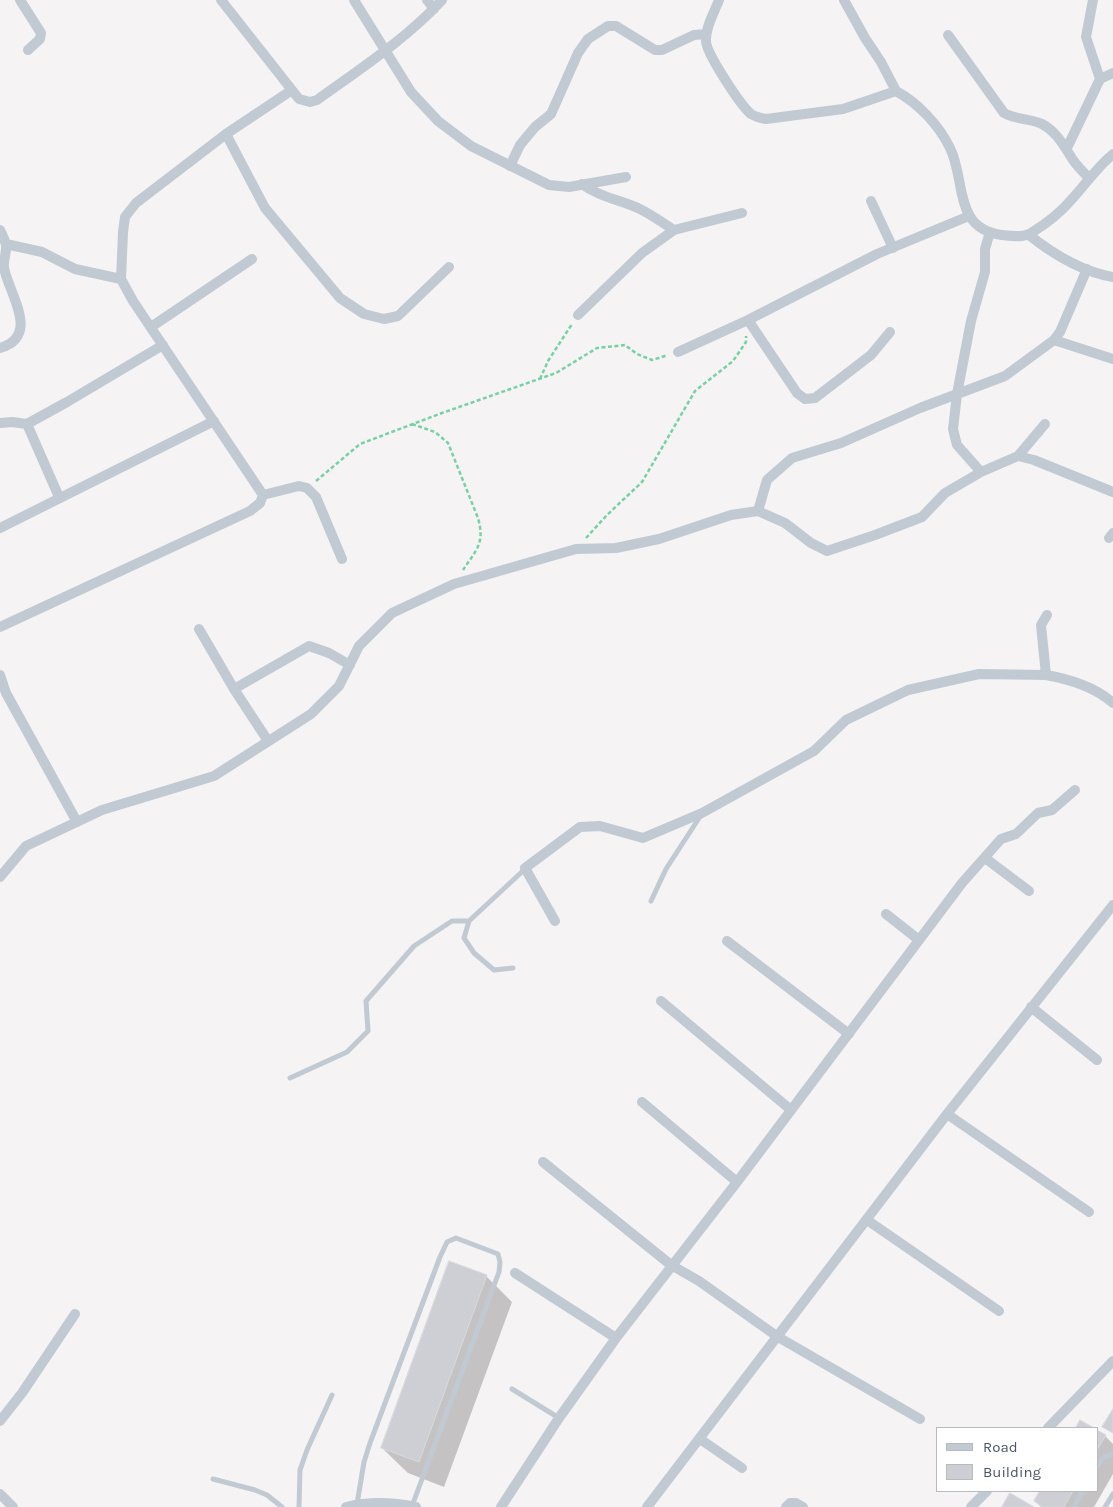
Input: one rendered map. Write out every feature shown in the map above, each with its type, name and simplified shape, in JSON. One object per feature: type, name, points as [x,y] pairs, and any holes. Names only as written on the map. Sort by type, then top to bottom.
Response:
[{"type":"street","points":[[20,0],[41,33],[40,40],[28,50]]},
{"type":"street","points":[[221,0],[299,99],[306,102],[317,100],[385,50],[442,0]]},
{"type":"street","points":[[354,0],[411,92],[438,120],[471,146],[549,185],[569,186],[626,177]]},
{"type":"street","points":[[427,0],[434,9]]},
{"type":"street","points":[[718,0],[706,34],[709,54],[741,102],[757,118],[843,109],[896,91]]},
{"type":"street","points":[[844,0],[896,91],[909,98],[939,129],[950,147],[957,163],[963,201],[969,216],[978,226],[990,232],[1017,236],[1029,235],[1064,209],[1089,178],[1113,154]]},
{"type":"street","points":[[1094,0],[1086,37],[1100,79]]},
{"type":"street","points":[[510,166],[520,145],[535,127],[551,114],[578,53],[588,39],[608,26],[616,26],[656,50],[662,50],[694,35],[706,34]]},
{"type":"street","points":[[948,36],[1004,113],[1011,118],[1041,124],[1053,132],[1066,148],[1073,161],[1089,178]]},
{"type":"street","points":[[1066,148],[1100,79],[1113,73]]},
{"type":"street","points":[[0,627],[250,511],[260,503],[262,495],[133,301],[121,279],[123,232],[125,217],[136,203],[226,134],[292,90]]},
{"type":"street","points":[[226,134],[265,208],[340,298],[364,314],[384,319],[398,316],[449,267]]},
{"type":"street","points":[[582,184],[592,192],[642,210],[674,230]]},
{"type":"street","points":[[871,202],[893,248]]},
{"type":"street","points":[[578,315],[642,253],[674,230],[742,213]]},
{"type":"street","points":[[678,352],[748,320],[877,254],[969,216]]},
{"type":"street","points":[[0,230],[6,244],[4,265],[8,285],[20,313],[21,328],[16,339],[0,348]]},
{"type":"street","points":[[982,472],[957,445],[953,429],[957,394],[971,321],[985,272],[985,249],[990,232]]},
{"type":"street","points":[[1029,235],[1045,247],[1087,269],[1113,277]]},
{"type":"street","points":[[6,244],[42,252],[76,269],[121,279]]},
{"type":"street","points":[[151,327],[252,259]]},
{"type":"street","points":[[758,511],[767,480],[792,458],[841,443],[920,408],[1005,376],[1054,340],[1060,332],[1087,269]]},
{"type":"street","points":[[748,320],[797,393],[805,399],[815,398],[871,355],[890,332]]},
{"type":"street","points":[[1054,340],[1113,359]]},
{"type":"street","points":[[0,424],[12,422],[27,424],[163,345]]},
{"type":"street","points":[[0,528],[214,421]]},
{"type":"street","points":[[27,424],[59,498]]},
{"type":"street","points":[[0,877],[26,846],[102,810],[214,776],[268,742],[311,714],[339,686],[359,646],[392,613],[454,584],[576,549],[616,548],[659,539],[731,515],[758,511],[785,524],[811,543],[827,551],[922,517],[945,493],[982,472],[1018,456],[1045,424]]},
{"type":"street","points":[[1018,456],[1034,460],[1113,492]]},
{"type":"street","points":[[262,495],[299,486],[308,488],[316,498],[342,559]]},
{"type":"street","points":[[1046,675],[1041,625],[1047,615]]},
{"type":"street","points":[[199,629],[268,742]]},
{"type":"street","points":[[234,689],[309,646],[329,653],[350,665]]},
{"type":"street","points":[[554,921],[525,868],[580,827],[600,826],[644,838],[702,813],[814,751],[846,720],[908,690],[979,674],[1046,675],[1093,690],[1113,703]]},
{"type":"street","points":[[0,675],[6,693],[77,822]]},
{"type":"street","points":[[501,1507],[559,1418],[616,1338],[792,1110],[962,883],[1001,839],[1016,834],[1038,813],[1052,810],[1075,790]]},
{"type":"street","points":[[985,858],[1029,891]]},
{"type":"street","points":[[647,1507],[947,1114],[1112,907]]},
{"type":"street","points":[[886,914],[920,940]]},
{"type":"street","points":[[727,941],[849,1034]]},
{"type":"street","points":[[661,1001],[792,1110]]},
{"type":"street","points":[[1031,1007],[1096,1060]]},
{"type":"street","points":[[642,1102],[737,1182]]},
{"type":"street","points":[[947,1114],[1089,1212]]},
{"type":"street","points":[[543,1162],[672,1265],[699,1281],[778,1337],[920,1419]]},
{"type":"street","points":[[867,1220],[999,1312]]},
{"type":"street","points":[[515,1273],[616,1338]]},
{"type":"street","points":[[1,1417],[22,1393],[75,1314]]},
{"type":"street","points":[[1049,1427],[1113,1361]]},
{"type":"street","points":[[700,1439],[742,1468]]},
{"type":"street","points":[[971,1507],[986,1492]]},
{"type":"street","points":[[0,1494],[13,1507]]},
{"type":"street","points":[[346,1507],[357,1504],[393,1502],[414,1507]]},
{"type":"street","points":[[786,1507],[790,1503],[796,1503],[802,1507]]},
{"type":"lane","points":[[651,901],[666,869],[702,813]]},
{"type":"lane","points":[[513,968],[494,970],[474,953],[464,938],[469,922],[525,868]]},
{"type":"lane","points":[[290,1078],[347,1052],[368,1031],[366,1001],[414,946],[452,921],[469,922]]},
{"type":"lane","points":[[357,1504],[364,1462],[377,1424],[440,1257],[448,1242],[456,1238],[498,1254],[500,1262],[499,1272],[414,1507]]},
{"type":"lane","points":[[512,1389],[559,1418]]},
{"type":"lane","points":[[299,1507],[300,1470],[332,1395]]},
{"type":"lane","points":[[1098,1465],[1104,1457],[1113,1454]]},
{"type":"lane","points":[[213,1479],[255,1490],[266,1495],[282,1507]]},
{"type":"lane","points":[[1074,1507],[1082,1492]]},
{"type":"lane","points":[[1105,1507],[1113,1494]]},
{"type":"path","points":[[540,379],[548,360],[578,315]]},
{"type":"path","points":[[576,549],[607,515],[642,482],[696,391],[733,361],[746,342],[748,320]]},
{"type":"path","points":[[308,488],[360,444],[556,373],[597,348],[625,345],[637,354],[652,360],[678,352]]},
{"type":"path","points":[[412,424],[435,432],[448,444],[481,529],[479,545],[454,584]]},
{"type":"building","points":[[449,1261],[487,1275],[419,1462],[381,1448]]},
{"type":"building","points":[[1113,1409],[1113,1433],[1102,1427]]},
{"type":"building","points":[[1080,1420],[1092,1427],[1076,1427]]},
{"type":"building","points":[[1098,1431],[1106,1435],[1098,1448]]},
{"type":"building","points":[[1039,1492],[1072,1492],[1064,1507],[1043,1507],[1034,1501]]},
{"type":"building","points":[[1010,1493],[1034,1507],[1002,1507]]}]
